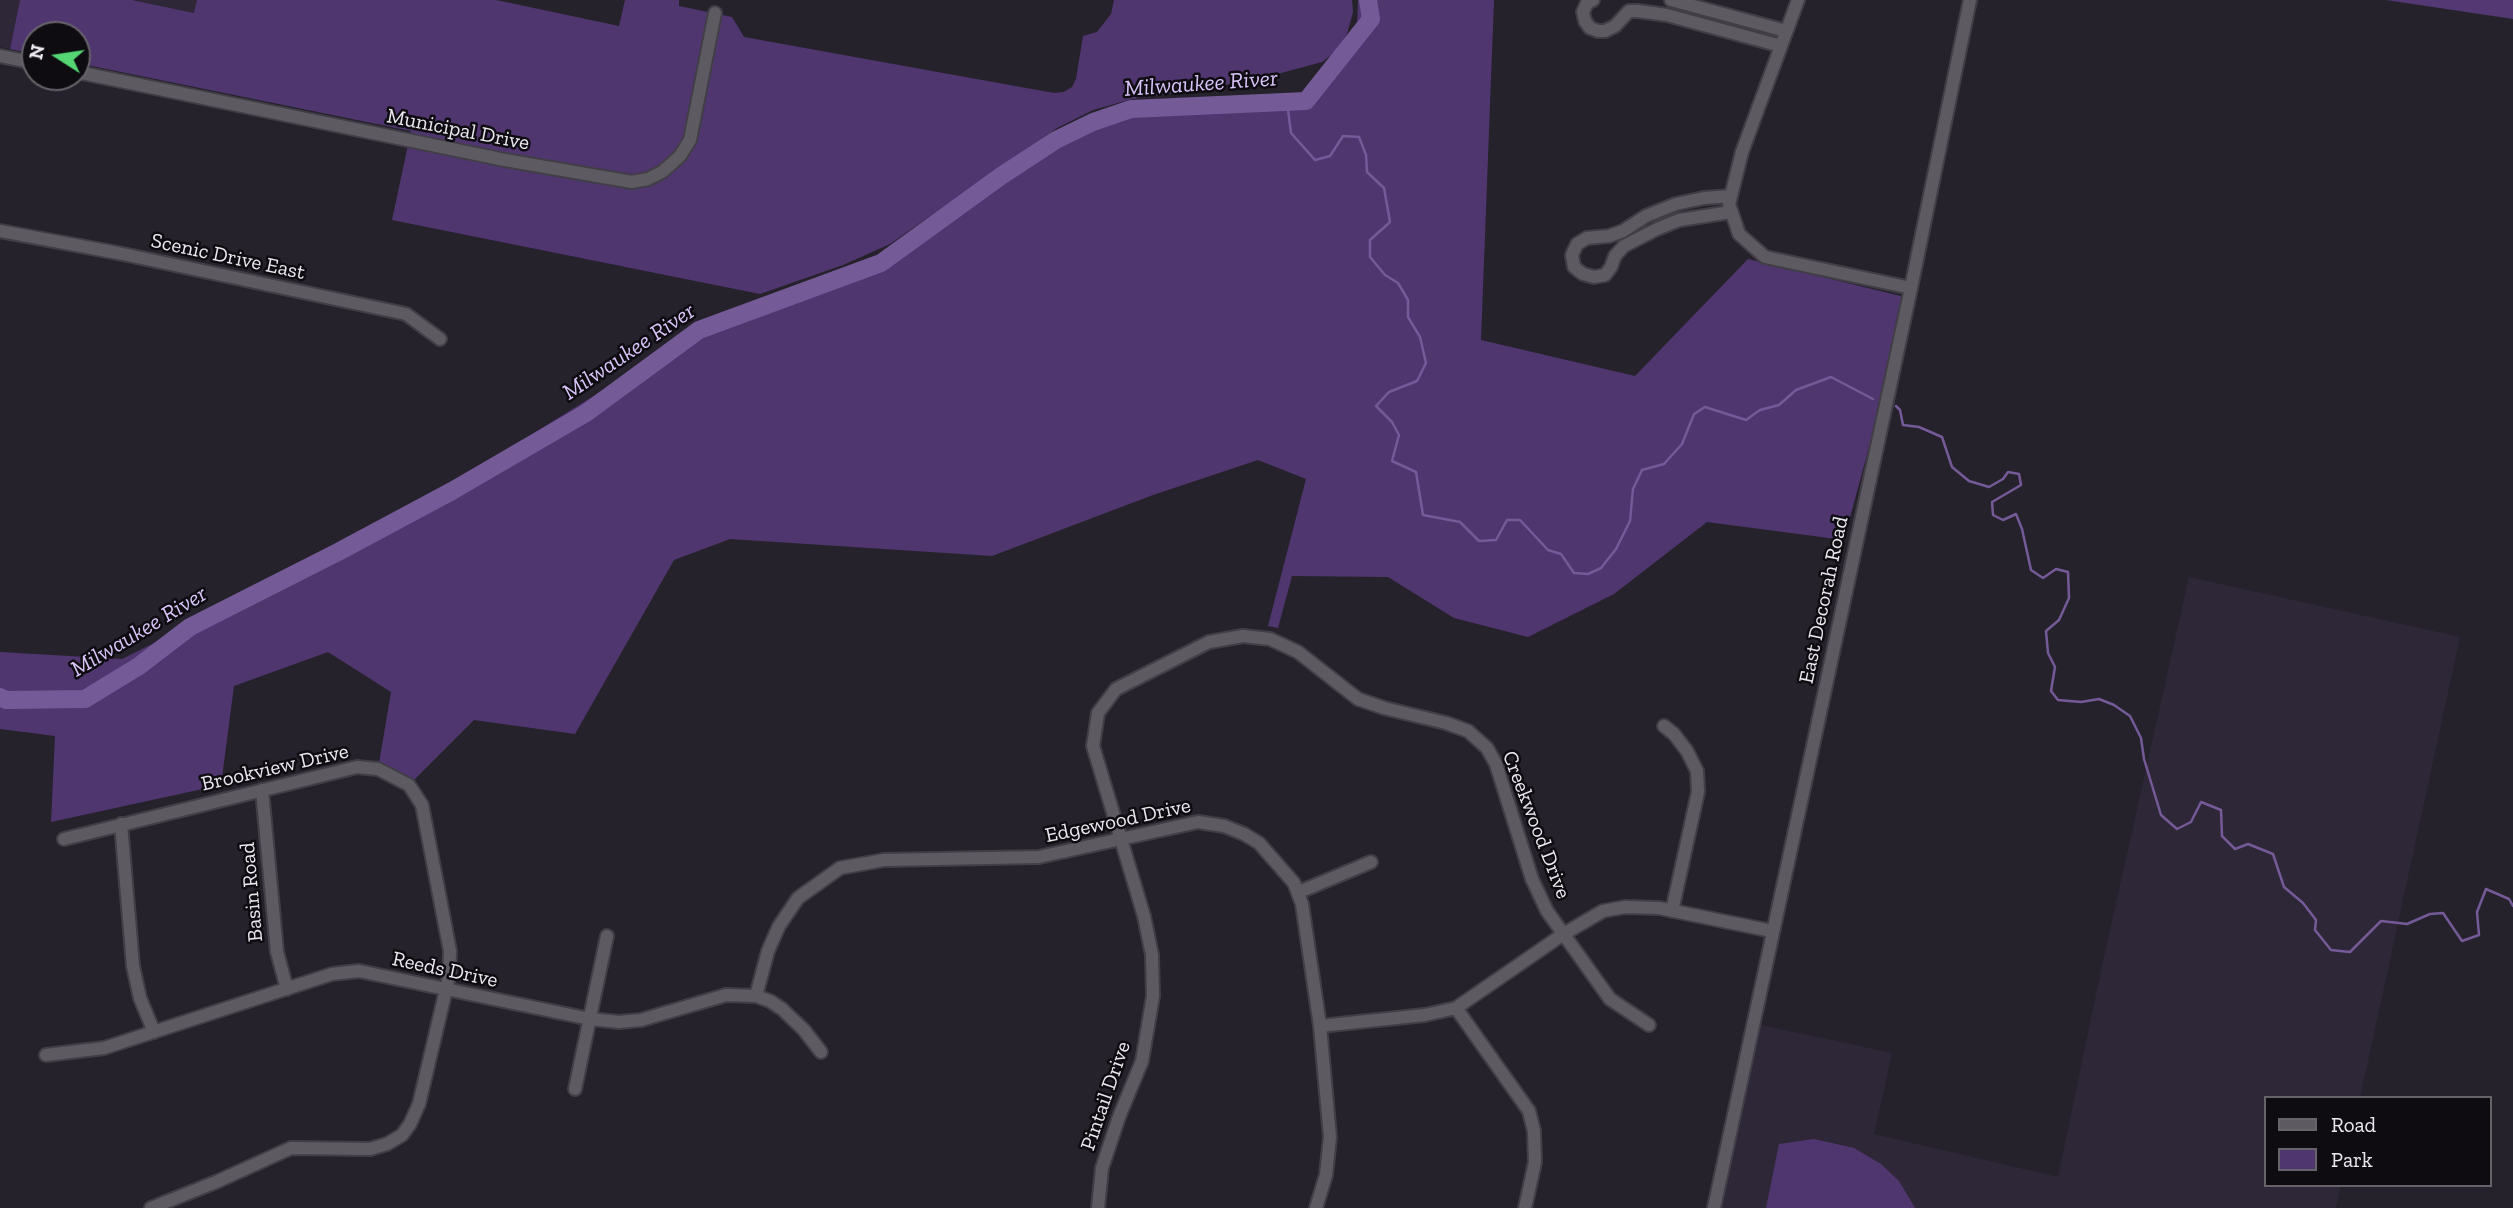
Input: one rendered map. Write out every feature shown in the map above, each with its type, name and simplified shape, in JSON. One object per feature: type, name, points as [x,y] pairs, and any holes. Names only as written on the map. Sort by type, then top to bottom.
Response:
[{"type":"street","points":[[1593,0],[1587,3],[1583,12],[1584,21],[1590,29],[1598,31],[1605,31],[1615,26],[1629,12],[1638,11],[1667,15],[1781,46]]},
{"type":"street","points":[[1671,0],[1786,31]]},
{"type":"street","points":[[1798,0],[1742,152],[1729,204],[1739,234],[1765,257],[1911,288]]},
{"type":"street","name":"East Decorah Road","points":[[1714,1208],[1970,0]]},
{"type":"street","name":"Municipal Drive","points":[[91,75],[505,160],[632,182],[648,179],[662,172],[680,156],[690,140],[715,13]]},
{"type":"street","points":[[0,56],[21,60]]},
{"type":"street","points":[[1731,196],[1676,204],[1646,216],[1623,231],[1609,236],[1587,238],[1577,244],[1572,255],[1574,267],[1583,274],[1594,277],[1605,275],[1624,246],[1657,229],[1678,219],[1731,212]]},
{"type":"street","name":"Scenic Drive East","points":[[0,231],[406,314],[440,340]]},
{"type":"street","name":"Creekwood Drive","points":[[1098,712],[1115,689],[1209,642],[1242,636],[1270,639],[1298,652],[1358,699],[1468,731],[1487,748],[1496,764],[1532,879],[1547,911],[1610,999],[1649,1025]]},
{"type":"street","name":"Pintail Drive","points":[[1098,712],[1093,746],[1144,916],[1152,955],[1153,996],[1142,1061],[1102,1168],[1098,1208]]},
{"type":"street","points":[[1664,726],[1688,751],[1697,771],[1698,792],[1672,911]]},
{"type":"street","name":"Brookview Drive","points":[[64,839],[358,767],[378,769],[409,785],[422,805],[450,951],[446,990],[419,1104],[410,1124],[402,1135],[387,1144],[370,1149],[291,1148],[151,1208]]},
{"type":"street","name":"Basin Road","points":[[262,790],[277,953],[287,989]]},
{"type":"street","name":"Edgewood Drive","points":[[757,996],[768,951],[779,926],[798,898],[840,868],[884,860],[1039,857],[1198,822],[1224,826],[1259,843],[1299,892],[1320,1026],[1330,1137],[1326,1175],[1316,1208]]},
{"type":"street","points":[[121,824],[133,966],[140,998],[155,1032]]},
{"type":"street","points":[[1299,892],[1371,862]]},
{"type":"street","points":[[1320,1026],[1425,1015],[1456,1008],[1562,935],[1602,911],[1625,907],[1672,911],[1772,931]]},
{"type":"street","points":[[575,1090],[607,936]]},
{"type":"street","name":"Reeds Drive","points":[[46,1055],[104,1048],[332,974],[359,971],[590,1019],[619,1022],[641,1020],[726,995],[757,996]]},
{"type":"street","points":[[757,996],[770,1001],[794,1019],[821,1052]]},
{"type":"street","points":[[1456,1008],[1529,1111],[1534,1131],[1535,1162],[1525,1208]]},
{"type":"shaded area","points":[[0,0],[20,0],[10,49],[0,47]]},
{"type":"shaded area","points":[[132,0],[197,0],[195,13]]},
{"type":"shaded area","points":[[2386,0],[2513,0],[2513,19]]},
{"type":"shaded area","points":[[2189,577],[2460,637],[2360,1096],[2264,1096],[2264,1187],[2341,1187],[2336,1208],[1722,1208],[1761,1025],[1892,1053],[1874,1134],[2058,1177]]},
{"type":"green space","points":[[20,0],[132,0],[194,13],[197,0],[496,0],[619,26],[625,0],[679,0],[679,6],[732,17],[744,37],[1054,93],[1064,92],[1072,87],[1076,79],[1083,36],[1097,32],[1111,14],[1114,0],[1352,0],[1353,12],[1347,34],[1335,52],[1322,62],[1270,76],[1132,99],[1093,110],[1057,128],[890,244],[843,265],[760,294],[392,220],[411,131],[91,66],[91,21],[21,21],[21,51],[10,49]]},
{"type":"green space","points":[[1358,0],[1494,0],[1481,340],[1635,376],[1748,259],[1909,298],[1844,540],[1707,522],[1614,594],[1528,637],[1454,618],[1388,577],[1292,576],[1278,628],[1268,626],[1306,479],[1258,460],[1153,495],[992,556],[730,539],[674,560],[575,734],[474,720],[409,785],[378,769],[391,692],[328,652],[234,686],[221,785],[51,822],[55,736],[0,729],[0,652],[122,659],[374,533],[699,330],[881,263],[1001,176],[1056,140],[1093,122],[1131,109],[1306,101],[1357,28]]},
{"type":"green space","points":[[1814,1139],[1854,1148],[1881,1164],[1899,1181],[1915,1208],[1766,1208],[1779,1144]]},
{"type":"waterway","name":"Milwaukee River","points":[[0,697],[6,700],[85,699],[139,666],[190,627],[452,491],[586,413],[699,330],[881,263],[1001,176],[1056,140],[1093,122],[1131,109],[1306,101],[1371,19],[1368,0]]},
{"type":"waterway","points":[[1287,102],[1291,133],[1315,160],[1330,156],[1343,136],[1359,137],[1366,155],[1367,172],[1384,188],[1390,222],[1370,240],[1370,257],[1385,275],[1398,283],[1408,300],[1408,317],[1420,337],[1426,363],[1417,381],[1389,392],[1376,406],[1392,422],[1399,435],[1392,461],[1416,472],[1423,515],[1460,522],[1479,541],[1496,540],[1507,520],[1520,520],[1548,550],[1561,554],[1574,573],[1588,574],[1601,568],[1616,549],[1630,521],[1633,489],[1642,470],[1664,464],[1682,444],[1694,414],[1705,407],[1746,420],[1760,410],[1779,405],[1796,390],[1831,377],[1873,399]]},
{"type":"waterway","points":[[1896,406],[1900,410],[1903,425],[1919,427],[1942,437],[1952,467],[1969,481],[1989,487],[2003,479],[2008,472],[2019,474],[2021,485],[1992,502],[1993,515],[2003,520],[2016,514],[2031,570],[2043,578],[2056,569],[2068,572],[2069,598],[2059,620],[2046,631],[2048,653],[2055,667],[2051,691],[2058,700],[2081,702],[2099,699],[2130,716],[2141,738],[2144,759],[2161,815],[2177,829],[2191,822],[2201,802],[2221,810],[2222,836],[2235,849],[2248,844],[2273,854],[2284,887],[2303,903],[2316,920],[2315,930],[2331,950],[2350,952],[2381,921],[2407,924],[2430,914],[2443,913],[2462,941],[2479,935],[2477,912],[2486,889],[2509,899],[2513,906]]}]
